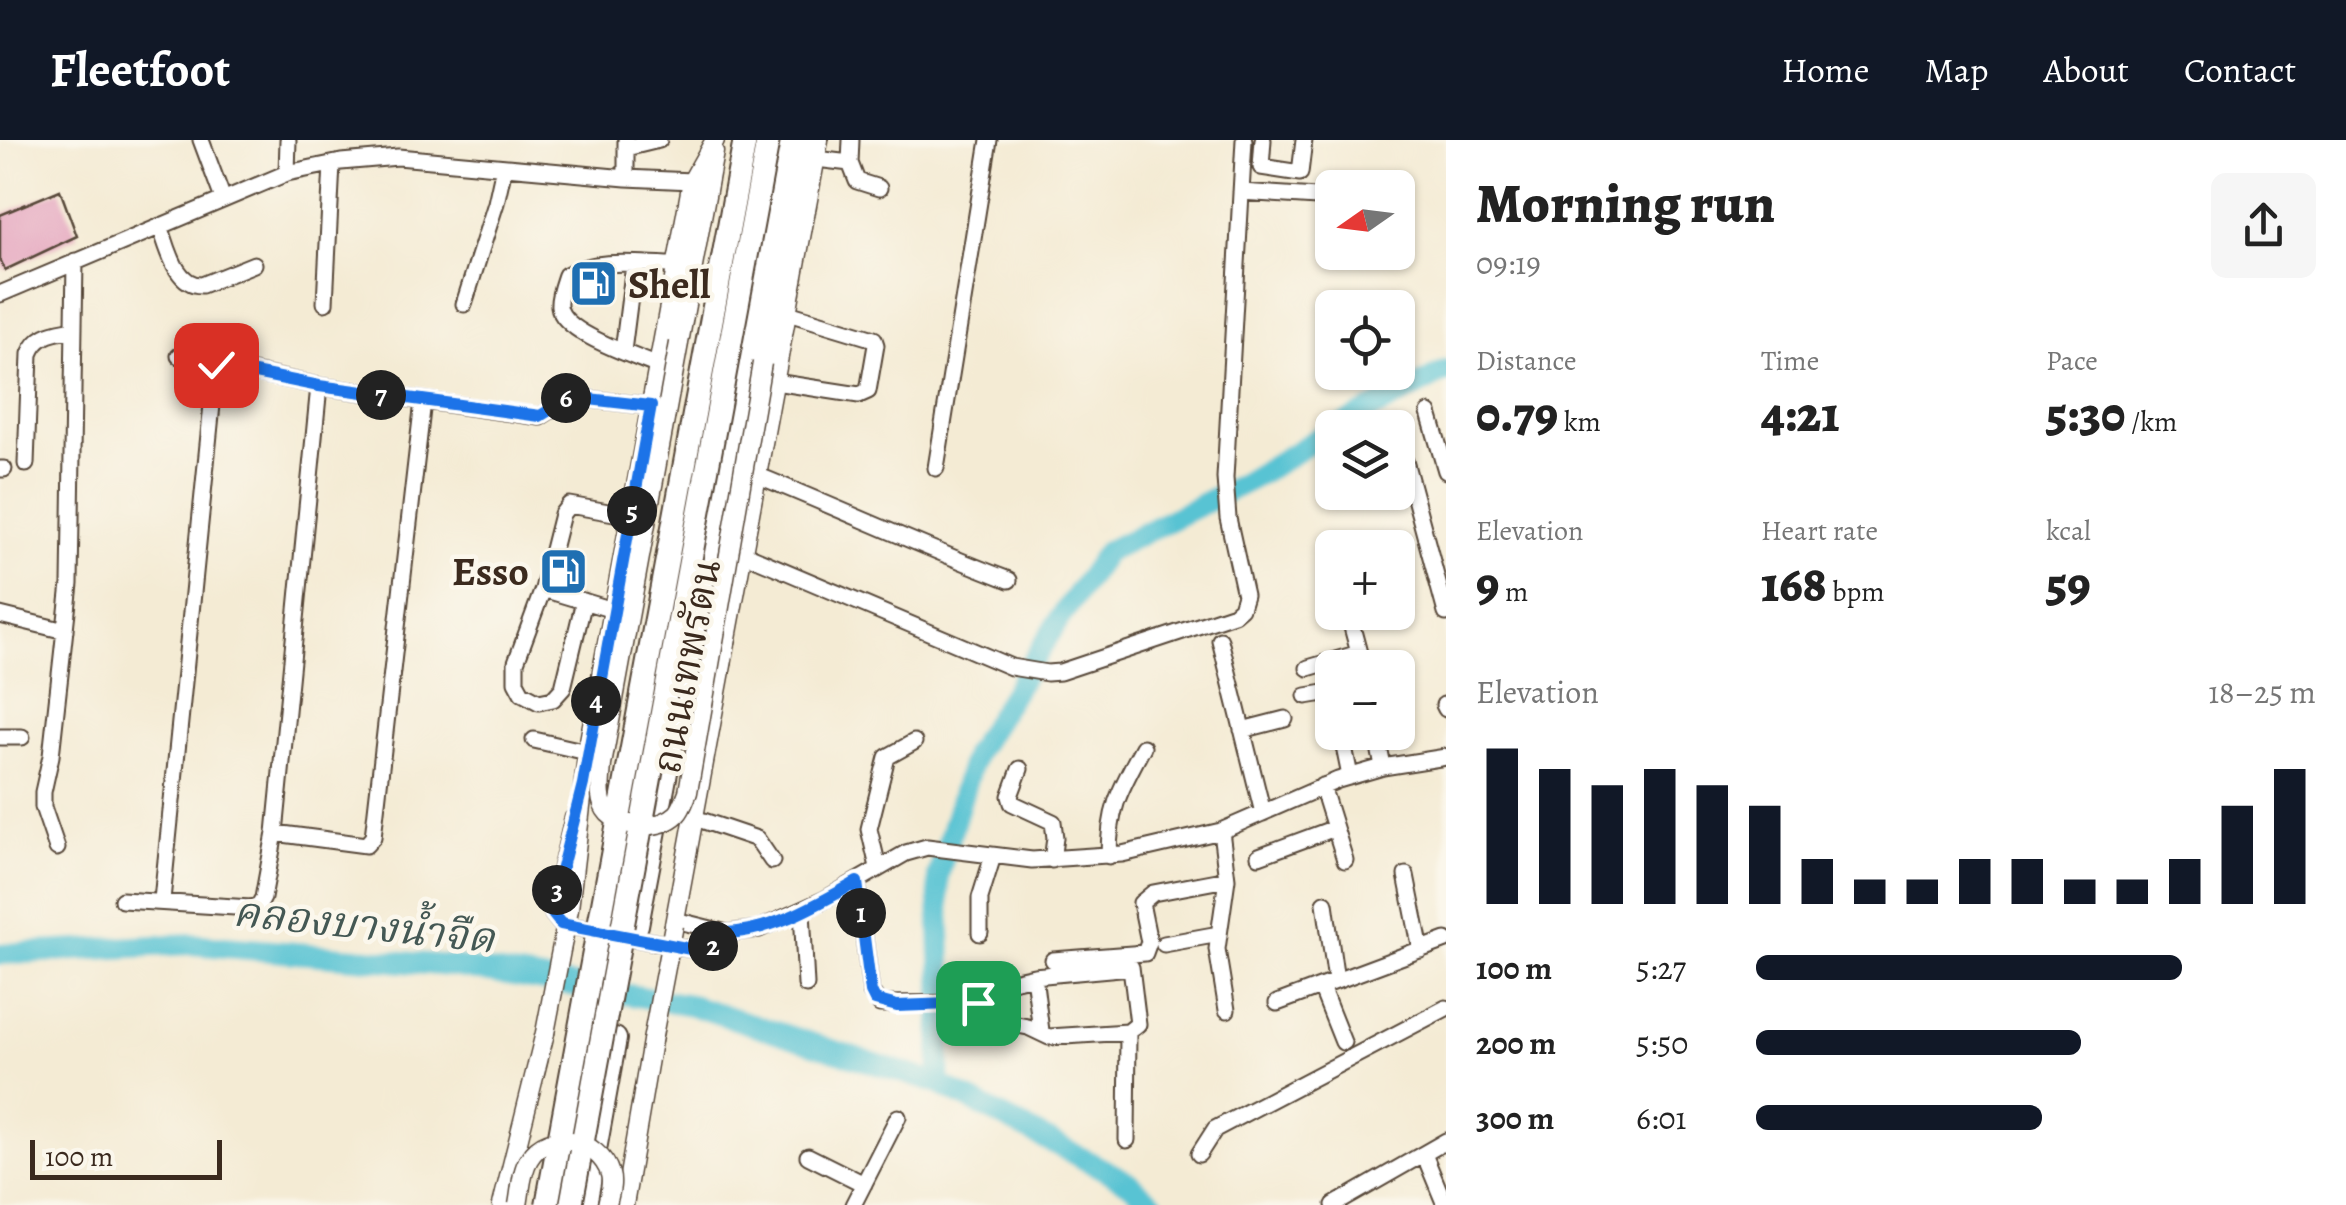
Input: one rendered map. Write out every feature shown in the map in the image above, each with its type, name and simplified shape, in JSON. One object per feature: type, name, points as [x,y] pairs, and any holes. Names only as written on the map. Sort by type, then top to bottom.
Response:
[{"type":"highway","name":"ถนนเทพรัตน","points":[[544,1205],[723,140]]},
{"type":"highway","points":[[544,1205],[745,140]]},
{"type":"highway","points":[[571,1205],[768,140]]},
{"type":"highway","name":"ถนนเทพรัตน","points":[[585,1205],[786,140]]},
{"type":"main road","points":[[723,140],[679,343],[602,766],[600,795],[608,812],[633,826],[659,824],[678,813],[688,792],[803,140]]},
{"type":"main road","name":"ถนนเทพรัตน","points":[[502,1205],[545,1032],[569,909],[587,752],[692,181],[723,140]]},
{"type":"main road","name":"ถนนเทพรัตน","points":[[624,1205],[818,150]]},
{"type":"main road","points":[[518,1205],[525,1165],[532,1154],[540,1146],[566,1139],[584,1144],[602,1158],[611,1181],[607,1205]]},
{"type":"street","points":[[201,140],[223,199]]},
{"type":"street","points":[[287,173],[288,140]]},
{"type":"street","points":[[372,159],[373,140]]},
{"type":"street","points":[[626,178],[626,144],[659,140]]},
{"type":"street","points":[[850,140],[850,162],[857,182],[879,188]]},
{"type":"street","points":[[936,468],[989,140]]},
{"type":"street","points":[[745,554],[1010,667],[1047,674],[1234,614],[1241,608],[1245,594],[1228,518],[1225,478],[1244,140]]},
{"type":"street","points":[[1263,140],[1260,167],[1300,173],[1304,140]]},
{"type":"street","points":[[818,150],[850,162]]},
{"type":"street","points":[[0,294],[287,173],[332,164],[398,157],[692,181]]},
{"type":"street","points":[[325,303],[332,164]]},
{"type":"street","points":[[464,304],[504,167]]},
{"type":"street","points":[[1241,192],[1315,197]]},
{"type":"street","points":[[160,226],[174,263],[193,286],[254,264]]},
{"type":"street","points":[[57,848],[42,792],[51,756],[70,584],[75,261]]},
{"type":"street","points":[[658,366],[574,329],[562,317],[558,304],[566,275],[578,268],[598,264],[677,265]]},
{"type":"street","points":[[623,350],[634,264]]},
{"type":"street","points":[[775,382],[859,395],[868,392],[874,339],[788,313]]},
{"type":"street","points":[[26,464],[30,354],[43,336],[74,329]]},
{"type":"street","points":[[179,356],[319,386],[540,416],[571,397],[651,406]]},
{"type":"street","points":[[162,900],[216,365]]},
{"type":"street","points":[[122,900],[251,908],[260,905],[275,834],[319,386]]},
{"type":"street","points":[[275,834],[366,845],[373,838],[422,401]]},
{"type":"street","points":[[1429,413],[1445,468]]},
{"type":"street","points":[[759,476],[934,552],[1010,580]]},
{"type":"street","points":[[1415,498],[1446,613]]},
{"type":"street","points":[[584,601],[563,688],[553,698],[538,702],[522,693],[516,682],[516,662],[543,589],[562,514],[568,505],[631,516]]},
{"type":"street","points":[[543,589],[613,610]]},
{"type":"street","points":[[0,615],[64,631]]},
{"type":"street","points":[[1220,640],[1263,813]]},
{"type":"street","points":[[1308,668],[1315,667]]},
{"type":"street","points":[[1306,696],[1315,694]]},
{"type":"street","points":[[1242,730],[1285,719]]},
{"type":"street","points":[[0,736],[22,736]]},
{"type":"street","points":[[534,740],[587,752]]},
{"type":"street","points":[[878,867],[868,829],[887,757],[914,742]]},
{"type":"street","points":[[1109,856],[1113,808],[1143,747]]},
{"type":"street","points":[[1345,750],[1350,776]]},
{"type":"street","points":[[1380,750],[1383,766]]},
{"type":"street","points":[[674,922],[727,933],[759,929],[802,911],[906,852],[927,847],[1052,860],[1109,856],[1220,831],[1322,786],[1383,766],[1446,757]]},
{"type":"street","points":[[1020,769],[1010,796],[1012,802],[1053,822],[1052,860]]},
{"type":"street","points":[[583,784],[552,907],[556,920],[696,950],[718,944],[727,933]]},
{"type":"street","points":[[1322,786],[1345,860]]},
{"type":"street","points":[[694,818],[758,839],[772,861]]},
{"type":"street","points":[[1259,856],[1335,828]]},
{"type":"street","points":[[1220,831],[1227,879],[1217,950],[1228,1010]]},
{"type":"street","points":[[980,933],[980,898],[993,856]]},
{"type":"street","points":[[1406,875],[1421,950]]},
{"type":"street","points":[[1054,960],[1145,953],[1149,942],[1143,898],[1227,879]]},
{"type":"street","points":[[857,882],[875,1000],[897,1006],[973,1002],[1006,1025],[1060,1038],[1128,1032],[1136,1028],[1140,1019],[1131,967],[999,983],[973,1002]]},
{"type":"street","points":[[1326,903],[1328,984],[1344,1042]]},
{"type":"street","points":[[802,911],[806,984]]},
{"type":"street","points":[[1164,944],[1219,934]]},
{"type":"street","points":[[1277,1003],[1446,940]]},
{"type":"street","points":[[1034,976],[1041,1032]]},
{"type":"street","points":[[999,983],[1006,1025]]},
{"type":"street","points":[[1199,1154],[1214,1130],[1446,1008]]},
{"type":"street","points":[[1127,1140],[1128,1032]]},
{"type":"street","points":[[854,1205],[898,1117]]},
{"type":"street","points":[[1334,1205],[1361,1198],[1446,1142]]},
{"type":"street","points":[[1424,1154],[1445,1205]]},
{"type":"street","points":[[808,1156],[864,1184]]},
{"type":"building","points":[[60,190],[77,236],[5,270],[0,259],[0,215]]},
{"type":"waterway","points":[[1371,410],[1446,371]]},
{"type":"waterway","points":[[939,1084],[942,985],[938,876],[974,755],[1106,552],[1246,482],[1315,440]]},
{"type":"waterway","name":"คลองบางน้ำจืด","points":[[0,954],[190,944],[451,966],[691,1005],[939,1084],[1128,1182],[1155,1205]]},
{"type":"place","name":"Shell","points":[[593,284]]},
{"type":"place","name":"Esso","points":[[564,571]]},
{"type":"route","points":[[216,365],[319,386],[540,416],[571,397],[651,406],[583,784],[552,907],[556,920],[696,950],[718,944],[727,933],[778,922],[857,882],[875,1000],[897,1006],[978,1003]]}]
